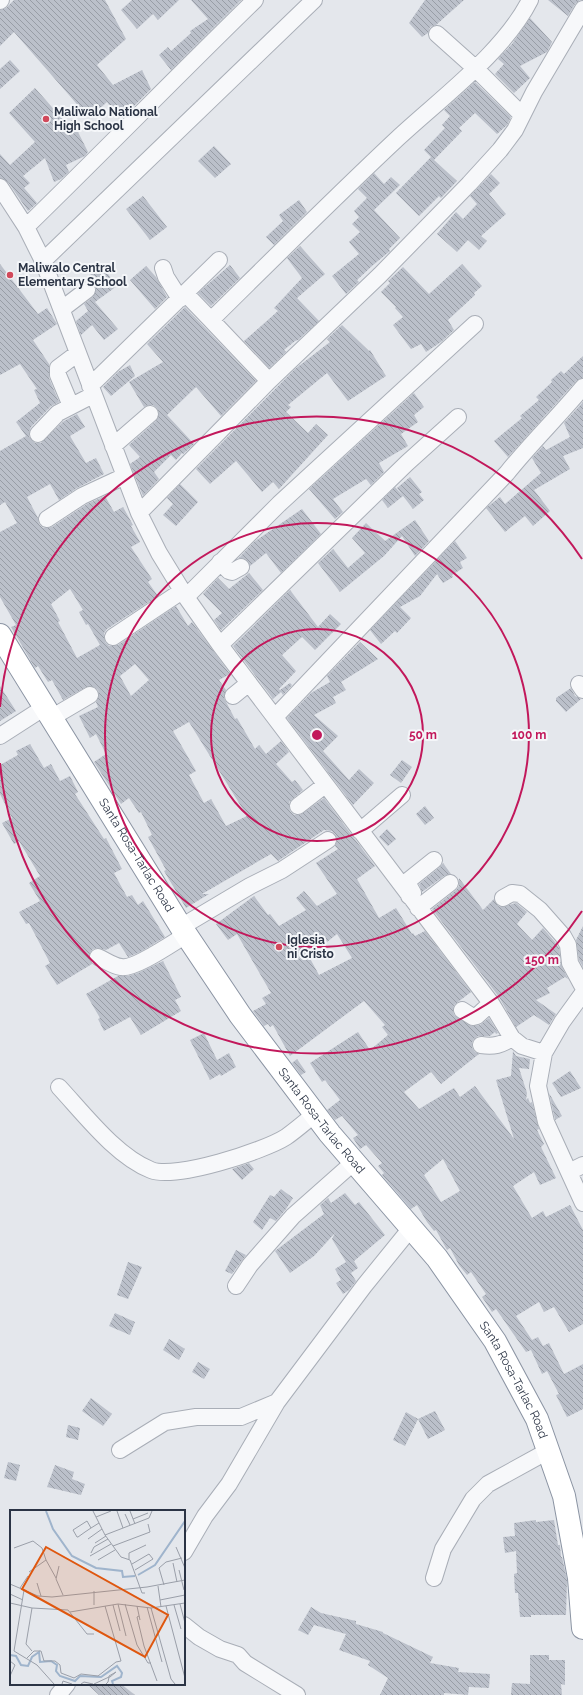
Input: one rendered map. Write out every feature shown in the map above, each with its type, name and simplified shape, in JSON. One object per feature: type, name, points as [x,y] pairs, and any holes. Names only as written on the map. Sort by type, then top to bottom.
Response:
[{"type":"highway","name":"Santa Rosa-Tarlac Road","points":[[0,634],[184,931],[240,1015],[315,1114],[354,1162],[437,1258],[495,1341],[537,1418],[564,1496],[579,1578],[583,1628]]},
{"type":"street","points":[[26,227],[89,166],[172,80],[255,0]]},
{"type":"street","points":[[43,261],[314,0]]},
{"type":"street","points":[[211,320],[348,185],[475,68],[503,40],[515,25],[530,0]]},
{"type":"street","points":[[139,513],[269,381],[380,275],[500,150],[515,130],[534,92],[583,9]]},
{"type":"street","points":[[437,34],[475,68],[522,115]]},
{"type":"street","points":[[0,187],[26,227],[43,261],[139,513],[184,594],[220,645],[325,785],[491,1003],[512,1038],[522,1046],[544,1053]]},
{"type":"street","points":[[38,434],[58,413],[71,406],[92,390],[182,296],[219,260]]},
{"type":"street","points":[[163,268],[166,277],[182,296],[211,320],[269,381]]},
{"type":"street","points":[[62,309],[87,290]]},
{"type":"street","points":[[113,637],[184,594],[220,562],[279,504],[475,324]]},
{"type":"street","points":[[71,406],[58,375],[58,368],[78,353]]},
{"type":"street","points":[[275,717],[507,473],[531,443],[583,387]]},
{"type":"street","points":[[113,446],[150,414]]},
{"type":"street","points":[[220,645],[407,463],[458,417]]},
{"type":"street","points":[[47,519],[82,496],[125,476]]},
{"type":"street","points":[[220,562],[232,572],[241,567]]},
{"type":"street","points":[[233,696],[249,683]]},
{"type":"street","points":[[0,736],[48,712],[90,695]]},
{"type":"street","points":[[298,806],[325,785]]},
{"type":"street","points":[[360,831],[402,795]]},
{"type":"street","points":[[98,956],[121,968],[130,966],[150,957],[184,931],[250,886],[282,870],[328,840]]},
{"type":"street","points":[[414,902],[413,893],[408,884],[409,880],[434,860]]},
{"type":"street","points":[[414,902],[450,883]]},
{"type":"street","points":[[503,898],[512,893],[520,894],[544,915],[563,936],[568,945],[570,963],[583,987]]},
{"type":"street","points":[[583,993],[562,1022],[544,1053],[538,1086],[546,1122],[576,1169],[583,1203]]},
{"type":"street","points":[[462,1010],[473,1017],[477,1016],[491,1003]]},
{"type":"street","points":[[482,1045],[493,1047],[512,1038]]},
{"type":"street","points":[[59,1087],[124,1155],[153,1171],[181,1171],[220,1162],[259,1150],[285,1137],[315,1114]]},
{"type":"street","points":[[236,1286],[250,1265],[293,1216],[354,1162]]},
{"type":"street","points":[[185,1550],[205,1516],[229,1484],[276,1402],[364,1286],[411,1228]]},
{"type":"street","points":[[120,1450],[165,1422],[196,1418],[241,1418],[276,1402]]},
{"type":"street","points":[[434,1578],[443,1549],[473,1499],[488,1484],[548,1451]]},
{"type":"street","points":[[185,1626],[199,1637],[220,1649],[238,1655],[245,1663],[297,1695]]},
{"type":"street","points":[[58,1695],[66,1685]]},
{"type":"building","points":[[14,0],[105,0],[126,39],[97,65],[113,85],[142,70],[151,89],[120,120],[107,102],[89,118],[14,32],[0,46],[0,10],[6,8]]},
{"type":"building","points":[[132,0],[179,0],[158,20],[153,14],[137,29],[121,10]]},
{"type":"building","points":[[191,0],[241,0],[171,70],[159,55],[168,47],[171,51],[191,33],[190,31],[208,19]]},
{"type":"building","points":[[425,0],[464,0],[436,25],[430,27],[428,33],[422,37],[409,23]]},
{"type":"building","points":[[548,0],[580,0],[575,4],[568,16]]},
{"type":"building","points":[[530,18],[552,42],[547,52],[520,66],[530,78],[514,93],[495,74],[504,64],[498,59],[512,44]]},
{"type":"building","points":[[10,60],[20,71],[0,89],[0,69]]},
{"type":"building","points":[[475,82],[511,117],[507,125],[497,134],[475,113],[459,128],[462,131],[434,160],[457,181],[441,198],[439,196],[419,216],[396,193],[431,157],[424,150],[445,128],[442,125],[450,116],[444,110]]},
{"type":"building","points":[[35,88],[67,124],[72,120],[88,152],[85,156],[66,165],[69,172],[61,179],[54,182],[45,158],[23,176],[30,183],[24,188],[37,203],[28,211],[8,182],[0,178],[0,154],[10,165],[35,142],[9,113]]},
{"type":"building","points":[[214,146],[231,164],[215,178],[198,161]]},
{"type":"building","points":[[374,173],[384,184],[391,177],[400,185],[374,210],[400,238],[389,249],[390,251],[357,280],[359,282],[346,294],[332,276],[359,254],[349,242],[360,232],[352,224],[359,217],[354,211],[367,198],[358,189]]},
{"type":"building","points":[[491,174],[500,183],[489,194],[506,214],[481,236],[487,241],[479,250],[468,240],[457,252],[437,234],[456,212],[463,219],[477,204],[470,196]]},
{"type":"building","points":[[143,196],[167,227],[150,240],[126,209]]},
{"type":"building","points":[[299,200],[307,212],[274,245],[266,237],[283,221],[279,215]]},
{"type":"building","points":[[300,246],[325,274],[297,298],[319,321],[298,340],[284,350],[286,352],[269,368],[244,341],[278,311],[274,308],[302,278],[287,258]]},
{"type":"building","points":[[0,264],[38,314],[47,308],[57,324],[33,340],[49,364],[49,378],[59,402],[51,406],[31,427],[29,437],[35,443],[41,443],[64,421],[77,414],[85,427],[70,436],[86,463],[96,458],[104,474],[77,488],[59,500],[50,484],[27,497],[38,518],[39,524],[43,528],[52,527],[87,504],[105,496],[114,512],[123,507],[133,525],[131,526],[140,542],[131,547],[152,579],[148,582],[158,596],[107,629],[104,633],[105,642],[109,646],[118,645],[176,606],[188,626],[192,622],[230,674],[219,680],[226,690],[224,698],[235,719],[237,718],[255,749],[259,745],[266,754],[281,741],[289,752],[276,764],[292,782],[295,780],[303,790],[289,802],[290,811],[294,815],[300,815],[324,798],[375,866],[357,879],[379,918],[396,908],[412,934],[413,933],[415,936],[425,931],[471,992],[454,1005],[454,1015],[472,1026],[480,1025],[489,1018],[498,1033],[496,1034],[495,1032],[490,1036],[478,1036],[474,1039],[472,1048],[479,1054],[441,1084],[431,1072],[404,1092],[419,1109],[454,1088],[460,1097],[475,1086],[514,1139],[496,1080],[511,1076],[513,1051],[516,1056],[530,1059],[529,1069],[519,1068],[527,1093],[526,1100],[528,1098],[530,1103],[532,1102],[539,1129],[537,1130],[544,1144],[541,1147],[556,1178],[540,1185],[534,1172],[513,1186],[532,1218],[543,1211],[546,1217],[570,1205],[583,1230],[583,1324],[569,1332],[554,1307],[544,1312],[539,1302],[516,1316],[532,1340],[538,1337],[543,1346],[549,1343],[564,1374],[583,1364],[583,1409],[567,1417],[556,1395],[559,1394],[547,1371],[542,1374],[531,1350],[526,1352],[496,1309],[492,1312],[482,1297],[486,1294],[471,1272],[467,1275],[459,1265],[450,1248],[447,1250],[436,1230],[434,1231],[427,1222],[417,1205],[411,1209],[382,1175],[384,1173],[378,1166],[382,1163],[366,1145],[360,1149],[353,1138],[358,1135],[342,1116],[335,1120],[327,1110],[340,1100],[325,1080],[322,1082],[310,1063],[358,1032],[370,1050],[388,1035],[382,1027],[385,1025],[364,1001],[290,1056],[273,1025],[270,1027],[268,1024],[264,1026],[253,1011],[266,1004],[262,998],[271,993],[237,934],[228,940],[216,924],[254,896],[268,915],[270,914],[279,926],[306,910],[296,898],[304,891],[317,906],[337,894],[316,863],[338,849],[335,846],[337,840],[336,835],[332,831],[324,830],[278,861],[271,854],[202,894],[209,894],[186,908],[164,871],[166,870],[148,837],[152,835],[141,812],[139,813],[129,798],[121,804],[94,762],[106,754],[96,734],[90,738],[79,716],[98,707],[96,702],[99,695],[98,690],[94,687],[86,687],[63,700],[52,680],[48,682],[38,666],[35,668],[11,627],[16,625],[0,597],[0,532],[17,523],[5,502],[0,505],[0,451],[26,436],[16,422],[40,403],[34,390],[37,389],[20,364],[0,375]],"holes":[[[70,589],[83,610],[79,612],[100,645],[77,658],[58,622],[60,621],[51,604]],[[135,664],[149,680],[131,696],[120,676]],[[189,722],[247,816],[226,826],[211,799],[204,803],[189,775],[196,771],[173,731]],[[337,934],[352,958],[319,975],[306,951],[326,940],[327,942]],[[443,1159],[460,1191],[441,1202],[424,1175]]]},
{"type":"building","points":[[462,264],[482,286],[474,293],[475,295],[448,320],[454,330],[441,342],[426,352],[421,344],[411,349],[393,325],[403,317],[395,308],[396,307],[381,292],[390,283],[388,281],[403,267],[429,294]]},
{"type":"building","points":[[230,265],[240,278],[211,306],[198,293]]},
{"type":"building","points":[[102,266],[117,286],[95,302],[118,329],[104,340],[92,325],[81,335],[76,321],[88,311],[84,304],[93,297],[96,289],[95,285],[91,281],[82,281]]},
{"type":"building","points":[[146,266],[156,277],[167,297],[155,309],[130,280]]},
{"type":"building","points":[[185,307],[256,381],[221,416],[196,387],[167,415],[194,444],[183,454],[182,453],[176,460],[171,455],[154,472],[159,479],[143,496],[130,464],[140,457],[129,445],[156,421],[159,413],[157,408],[153,405],[144,407],[129,382],[163,362],[147,344]]},
{"type":"building","points":[[342,325],[369,351],[370,350],[386,376],[348,401],[327,373],[288,405],[291,407],[286,412],[308,433],[316,424],[328,435],[279,489],[273,482],[262,492],[236,461],[210,484],[196,469],[295,369],[330,342],[327,339]]},
{"type":"building","points":[[583,356],[583,378],[576,381],[508,457],[494,441],[522,418],[520,416],[539,400],[536,397],[552,382],[551,380],[561,371],[564,374]]},
{"type":"building","points":[[130,365],[135,376],[111,396],[103,387],[118,372]]},
{"type":"building","points":[[414,393],[424,407],[414,415],[418,422],[401,434],[408,446],[379,463],[384,472],[371,485],[366,479],[333,499],[343,512],[335,519],[309,489]]},
{"type":"building","points":[[583,402],[583,448],[563,456],[570,469],[534,490],[550,511],[533,526],[525,516],[505,532],[486,508],[500,497],[505,504],[541,473],[532,458],[543,446],[546,450],[570,437],[564,423]]},
{"type":"building","points":[[410,477],[422,492],[419,494],[424,500],[413,509],[397,488]]},
{"type":"building","points":[[180,484],[198,502],[176,526],[163,515],[173,504],[167,498]]},
{"type":"building","points":[[395,487],[403,496],[388,508],[382,500]]},
{"type":"building","points":[[302,509],[321,534],[281,573],[266,553],[250,566],[246,559],[239,558],[254,542]]},
{"type":"building","points":[[415,520],[429,541],[415,556],[402,536],[384,556],[340,592],[318,563],[333,549],[348,568],[365,553],[352,538],[366,523],[385,541]]},
{"type":"building","points":[[455,541],[467,558],[460,562],[463,568],[443,583],[437,574],[420,596],[400,607],[411,618],[397,633],[395,631],[381,644],[370,630]]},
{"type":"building","points":[[249,573],[263,590],[221,630],[214,620],[222,613],[203,594],[218,578],[229,589]]},
{"type":"building","points":[[290,590],[318,627],[330,614],[341,624],[315,650],[302,637],[282,655],[296,671],[279,689],[280,690],[290,683],[292,685],[283,695],[281,692],[273,699],[233,646]]},
{"type":"building","points":[[360,642],[378,659],[341,682],[346,690],[333,697],[336,703],[314,715],[338,736],[323,751],[349,780],[359,769],[374,783],[353,805],[287,718],[311,693],[330,682],[327,676]]},
{"type":"building","points":[[0,686],[16,711],[0,721]]},
{"type":"building","points":[[571,688],[575,696],[581,699],[566,712],[556,701],[556,698]]},
{"type":"building","points":[[30,744],[44,768],[51,764],[60,781],[70,776],[78,792],[75,794],[104,839],[106,838],[122,869],[114,873],[127,897],[132,895],[138,905],[143,901],[165,937],[140,952],[128,957],[119,943],[106,950],[98,948],[93,949],[89,957],[92,964],[57,985],[45,966],[50,963],[29,923],[26,924],[19,912],[40,901],[29,883],[40,876],[19,841],[14,844],[2,823],[12,818],[0,794],[0,765],[18,755],[16,751]]},
{"type":"building","points":[[402,760],[412,767],[401,783],[390,775]]},
{"type":"building","points":[[425,806],[434,818],[425,825],[416,814]]},
{"type":"building","points":[[387,829],[396,839],[388,846],[379,837]]},
{"type":"building","points":[[443,863],[451,874],[444,876],[422,892],[419,884]]},
{"type":"building","points":[[459,878],[483,910],[494,899],[498,906],[502,907],[516,903],[527,912],[517,924],[532,940],[543,928],[559,948],[562,967],[568,979],[565,977],[547,988],[550,993],[536,1000],[556,1014],[549,1025],[534,1015],[516,1027],[499,997],[432,909],[456,890],[459,886]]},
{"type":"building","points":[[583,926],[583,967],[579,960],[576,940]]},
{"type":"building","points":[[163,961],[181,997],[175,1000],[181,1011],[141,1035],[130,1017],[104,1031],[98,1019],[100,1018],[86,994],[118,976],[128,976],[138,973]]},
{"type":"building","points":[[204,1033],[217,1060],[229,1053],[236,1067],[221,1076],[220,1074],[210,1080],[190,1040]]},
{"type":"building","points":[[297,1059],[306,1072],[301,1075],[292,1063]]},
{"type":"building","points":[[570,1071],[581,1088],[561,1097],[552,1083]]},
{"type":"building","points":[[549,1093],[562,1116],[555,1120],[555,1119]]},
{"type":"building","points":[[249,1163],[254,1169],[242,1180],[232,1169]]},
{"type":"building","points":[[281,1189],[293,1198],[276,1221],[270,1218],[262,1230],[253,1222],[270,1195],[274,1197]]},
{"type":"building","points":[[345,1193],[355,1205],[359,1202],[385,1235],[354,1261],[358,1268],[351,1273],[356,1281],[349,1290],[343,1294],[336,1283],[341,1280],[335,1269],[346,1262],[332,1239],[335,1233],[314,1256],[290,1273],[275,1251],[324,1214],[320,1205],[328,1198],[331,1203]]},
{"type":"building","points":[[236,1250],[246,1255],[232,1274],[225,1271]]},
{"type":"building","points":[[128,1262],[142,1267],[128,1299],[117,1295]]},
{"type":"building","points":[[115,1313],[135,1322],[130,1335],[109,1326]]},
{"type":"building","points":[[169,1339],[185,1349],[179,1360],[163,1350]]},
{"type":"building","points":[[198,1362],[210,1369],[204,1379],[192,1372]]},
{"type":"building","points":[[91,1398],[112,1414],[103,1426],[82,1411]]},
{"type":"building","points":[[435,1411],[445,1430],[428,1439],[418,1419]]},
{"type":"building","points":[[406,1412],[418,1419],[405,1446],[393,1440]]},
{"type":"building","points":[[68,1425],[80,1428],[78,1440],[66,1437]]},
{"type":"building","points":[[8,1462],[20,1465],[16,1481],[4,1478]]},
{"type":"building","points":[[55,1465],[74,1472],[72,1479],[85,1484],[81,1495],[47,1487]]},
{"type":"building","points":[[536,1520],[536,1522],[554,1520],[558,1545],[560,1545],[561,1557],[567,1580],[566,1615],[531,1615],[531,1617],[520,1617],[518,1593],[515,1593],[514,1574],[517,1573],[516,1551],[505,1553],[503,1537],[515,1536],[514,1523]]},
{"type":"building","points":[[311,1607],[321,1613],[356,1621],[356,1624],[383,1632],[433,1657],[430,1663],[459,1668],[458,1672],[490,1674],[489,1688],[469,1687],[468,1695],[444,1693],[444,1695],[380,1695],[388,1678],[368,1665],[370,1661],[339,1650],[346,1634],[314,1625],[308,1635],[298,1630]]},
{"type":"building","points":[[530,1655],[549,1655],[549,1660],[565,1660],[565,1685],[561,1684],[562,1695],[511,1695],[512,1683],[530,1684]]},
{"type":"building","points":[[88,1685],[122,1685],[135,1695],[99,1695]]},
{"type":"place","name":"Maliwalo National High School","points":[[46,119]]},
{"type":"place","name":"Maliwalo Central Elementary School","points":[[10,275]]},
{"type":"place","name":"Iglesia ni Cristo","points":[[279,947]]}]
